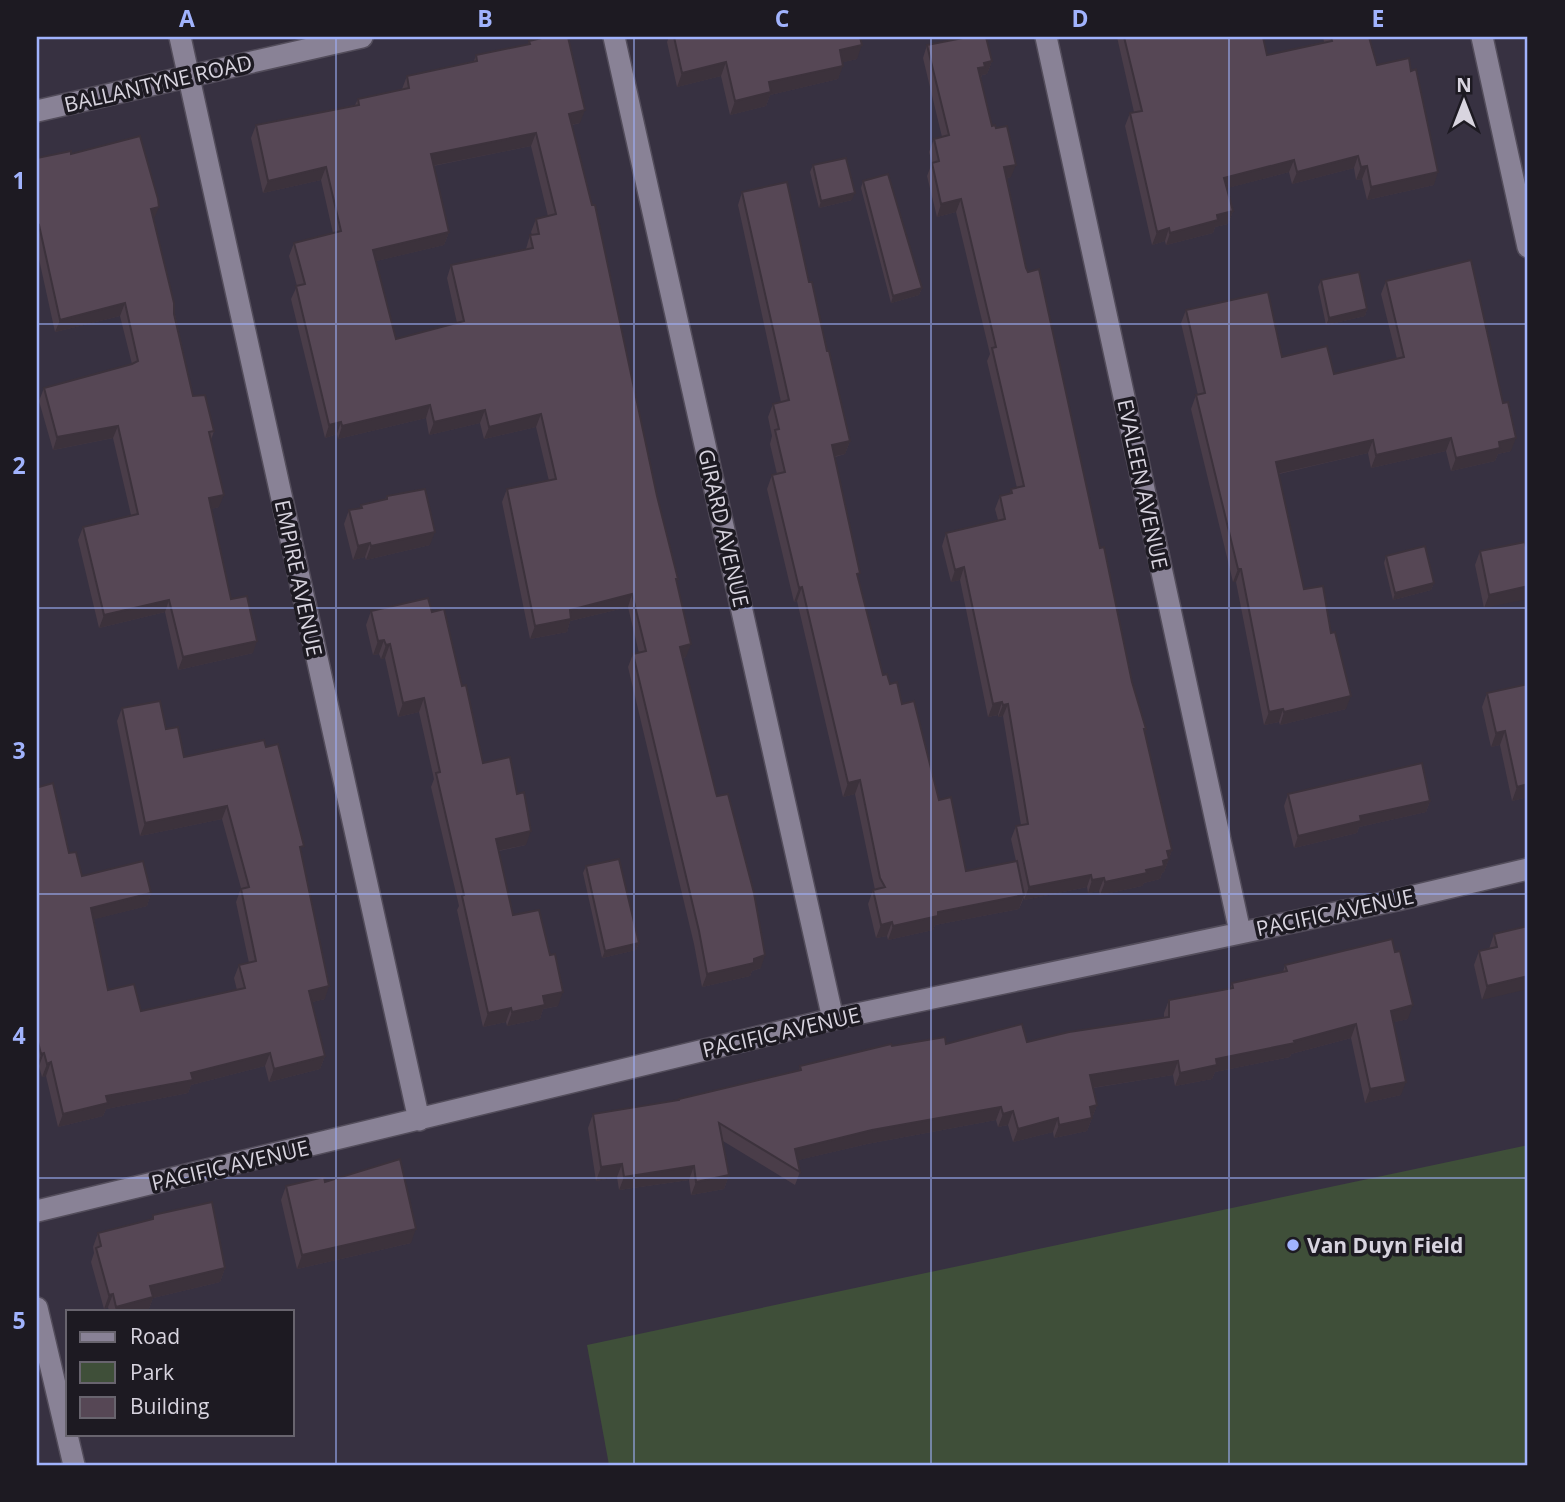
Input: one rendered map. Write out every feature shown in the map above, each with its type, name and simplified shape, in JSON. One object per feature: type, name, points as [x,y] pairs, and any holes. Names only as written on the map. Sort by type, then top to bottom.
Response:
[{"type":"street","name":"EMPIRE AVENUE","points":[[180,37],[419,1120]]},
{"type":"street","name":"BALLANTYNE ROAD","points":[[37,111],[362,37]]},
{"type":"street","name":"GIRARD AVENUE","points":[[614,37],[834,1019]]},
{"type":"street","name":"EVALEEN AVENUE","points":[[1046,37],[1240,932]]},
{"type":"street","points":[[1482,37],[1528,247]]},
{"type":"street","name":"PACIFIC AVENUE","points":[[37,1211],[834,1019],[1397,900],[1528,869]]},
{"type":"street","points":[[37,1308],[66,1428]]},
{"type":"street","points":[[68,1436],[75,1465]]},
{"type":"green space","name":"Van Duyn Field","points":[[1528,1145],[1528,1465],[609,1465],[587,1345]]},
{"type":"building","points":[[546,37],[568,37],[585,110],[569,114],[592,205],[595,205],[657,496],[678,579],[691,644],[680,647],[716,793],[717,796],[728,794],[754,893],[765,955],[754,959],[754,963],[707,974],[633,654],[646,651],[632,594],[570,610],[571,619],[535,626],[507,489],[556,479],[541,414],[489,427],[485,410],[434,422],[430,405],[342,426],[341,422],[329,425],[296,286],[305,284],[294,243],[341,231],[326,167],[268,181],[256,125],[359,105],[358,99],[409,88],[407,76],[477,61],[476,55],[530,44],[529,41]],"holes":[[[536,133],[556,214],[536,219],[539,234],[530,235],[533,248],[451,265],[464,321],[396,339],[373,250],[449,232],[431,154]]]},
{"type":"building","points":[[674,37],[860,37],[862,45],[840,50],[843,66],[769,82],[771,92],[735,101],[726,62],[682,73]]},
{"type":"building","points":[[968,37],[986,37],[992,61],[984,63],[985,67],[978,68],[992,126],[1007,126],[1016,165],[1004,167],[1026,268],[1028,272],[1039,269],[1100,548],[1104,547],[1132,682],[1146,729],[1172,850],[1167,851],[1169,859],[1163,861],[1164,866],[1146,870],[1147,873],[1105,882],[1104,878],[1092,880],[1091,875],[1029,887],[1016,826],[1028,824],[1008,704],[993,704],[964,567],[955,570],[946,533],[1005,519],[1000,496],[1012,493],[1011,489],[1024,486],[992,348],[996,347],[961,199],[941,204],[932,163],[939,161],[934,139],[949,135],[927,45]]},
{"type":"building","points":[[1124,37],[1263,37],[1267,55],[1332,41],[1331,37],[1369,37],[1377,65],[1409,58],[1411,71],[1416,69],[1438,172],[1371,187],[1367,166],[1361,167],[1358,156],[1297,172],[1294,160],[1224,178],[1233,211],[1217,215],[1218,220],[1170,233],[1169,228],[1157,232],[1130,113],[1142,111]]},
{"type":"building","points":[[140,136],[158,199],[159,207],[151,209],[193,396],[205,395],[214,431],[209,432],[224,495],[209,498],[231,599],[247,596],[257,641],[183,657],[169,600],[104,615],[83,527],[138,514],[118,426],[57,437],[44,388],[138,361],[125,303],[60,320],[39,225],[37,226],[37,158],[71,151],[71,154]]},
{"type":"building","points":[[846,158],[855,193],[821,201],[813,165]]},
{"type":"building","points":[[888,174],[922,288],[893,296],[863,181]]},
{"type":"building","points":[[787,182],[809,282],[812,282],[850,441],[832,445],[860,573],[857,574],[883,675],[887,674],[890,684],[897,682],[902,704],[914,701],[939,800],[951,797],[966,871],[1017,861],[1024,895],[938,912],[938,916],[893,926],[892,922],[881,925],[873,890],[885,887],[880,878],[860,780],[848,783],[802,587],[799,588],[772,475],[785,472],[775,430],[779,429],[773,404],[789,400],[742,192]]},
{"type":"building","points":[[1471,260],[1503,403],[1508,402],[1516,438],[1499,442],[1500,448],[1456,458],[1451,438],[1376,455],[1373,440],[1276,462],[1304,589],[1323,586],[1331,633],[1335,632],[1351,696],[1284,712],[1283,709],[1269,712],[1241,569],[1238,569],[1196,395],[1205,393],[1186,310],[1268,292],[1282,357],[1327,346],[1334,374],[1404,357],[1386,281]]},
{"type":"building","points":[[1359,272],[1367,309],[1329,318],[1321,280]]},
{"type":"building","points":[[425,489],[435,532],[371,546],[370,543],[358,546],[349,510],[387,499],[387,496]]},
{"type":"building","points":[[1525,542],[1528,552],[1528,586],[1489,595],[1480,551]]},
{"type":"building","points":[[1425,546],[1434,583],[1395,593],[1386,556]]},
{"type":"building","points":[[428,598],[432,612],[444,609],[462,686],[466,685],[483,763],[510,757],[517,794],[524,792],[531,831],[496,839],[513,915],[539,910],[550,955],[555,954],[563,992],[543,996],[545,1005],[512,1012],[511,1008],[488,1013],[436,773],[440,772],[424,698],[403,703],[390,644],[386,645],[384,640],[378,641],[371,611]]},
{"type":"building","points":[[1528,684],[1528,784],[1517,787],[1505,731],[1496,733],[1487,693]]},
{"type":"building","points":[[160,701],[166,729],[178,727],[184,757],[264,740],[266,747],[278,744],[304,846],[300,847],[329,986],[309,991],[325,1056],[274,1069],[270,1053],[191,1073],[193,1080],[106,1096],[108,1103],[63,1114],[51,1062],[47,1064],[44,1053],[41,1054],[37,1038],[37,779],[39,787],[53,783],[69,853],[76,852],[82,876],[143,861],[151,893],[91,908],[108,990],[134,984],[141,1011],[245,988],[239,965],[256,961],[241,889],[249,887],[227,806],[145,823],[122,708]]},
{"type":"building","points":[[1422,763],[1430,801],[1360,816],[1361,821],[1298,836],[1288,794]]},
{"type":"building","points":[[619,859],[639,943],[605,951],[586,866]]},
{"type":"building","points":[[1528,926],[1528,976],[1487,986],[1479,951],[1497,947],[1494,934]]},
{"type":"building","points":[[1392,939],[1395,952],[1400,951],[1413,1005],[1391,1011],[1406,1082],[1370,1089],[1356,1024],[1294,1041],[1295,1043],[1216,1059],[1217,1065],[1180,1073],[1178,1061],[1090,1075],[1097,1105],[1090,1107],[1092,1118],[1059,1125],[1058,1118],[1018,1129],[1013,1111],[1003,1114],[1001,1107],[872,1130],[795,1149],[800,1172],[719,1123],[729,1175],[696,1182],[694,1166],[624,1177],[622,1164],[601,1167],[593,1114],[679,1100],[801,1070],[800,1066],[891,1044],[892,1046],[945,1037],[946,1044],[1022,1024],[1027,1042],[1069,1032],[1169,1017],[1169,1000],[1233,988],[1232,983],[1287,971],[1285,965]]},
{"type":"building","points":[[400,1159],[416,1229],[302,1255],[286,1186],[324,1177],[325,1182]]},
{"type":"building","points":[[212,1202],[225,1268],[150,1286],[153,1297],[116,1307],[113,1294],[109,1295],[96,1248],[101,1246],[98,1233],[153,1219],[153,1215]]},
{"type":"place","name":"Van Duyn Field","points":[[1293,1245]]}]
